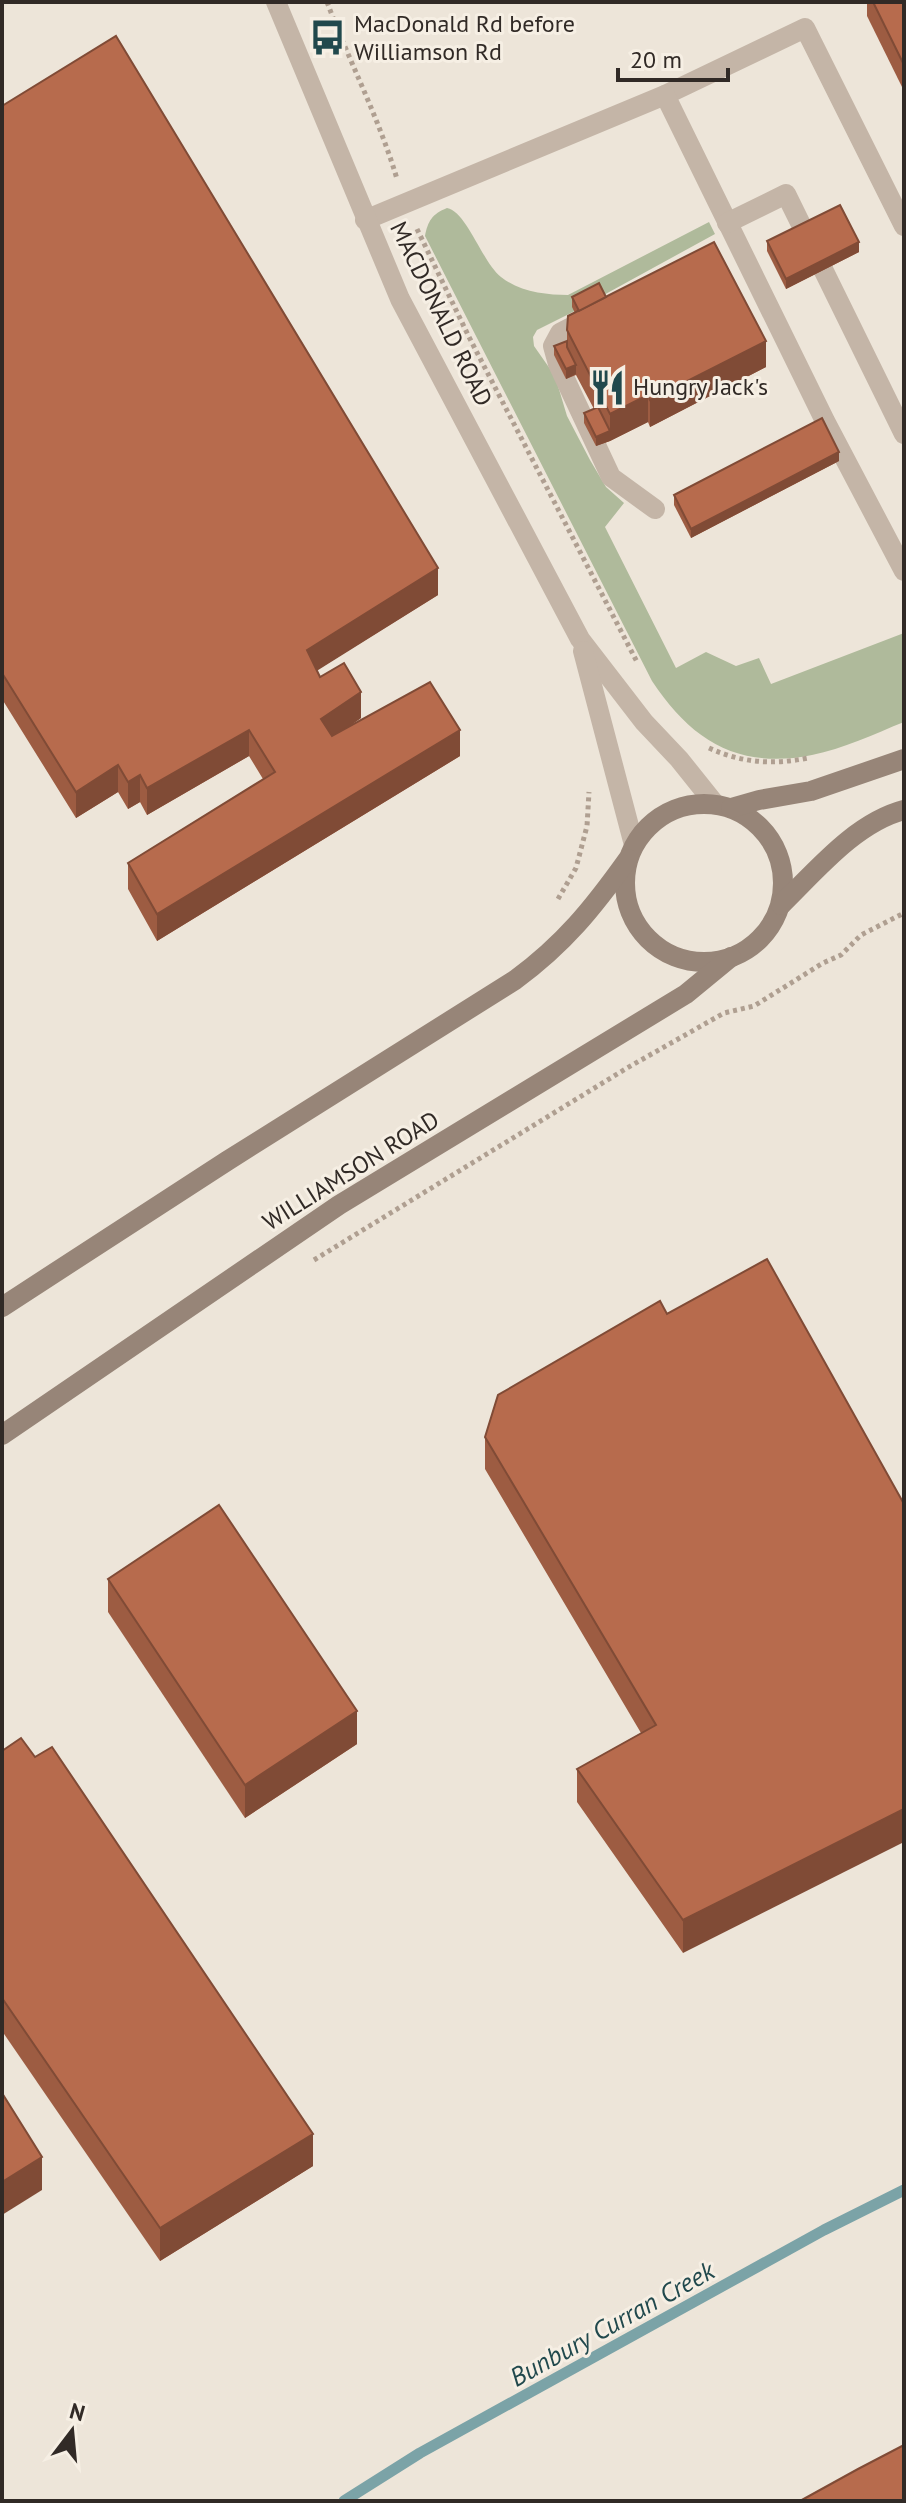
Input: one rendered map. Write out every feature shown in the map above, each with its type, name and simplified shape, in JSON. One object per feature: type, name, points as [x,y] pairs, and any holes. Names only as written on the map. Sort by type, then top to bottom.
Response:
[{"type":"main road","points":[[2,1307],[545,958],[602,896],[654,821],[667,812],[698,804],[723,806],[811,791],[904,759]]},
{"type":"main road","points":[[631,852],[625,875],[627,899],[635,922],[651,941],[671,955],[695,961],[731,957],[762,937],[776,916],[781,905],[783,877],[776,848],[758,824],[723,806]]},
{"type":"main road","points":[[781,905],[854,837],[889,814],[904,810]]},
{"type":"main road","name":"WILLIAMSON ROAD","points":[[2,1435],[339,1205],[686,994],[731,957]]},
{"type":"street","name":"MACDONALD ROAD","points":[[276,2],[400,299],[580,639],[644,722],[723,806]]},
{"type":"street","points":[[365,220],[665,95],[805,28],[904,226]]},
{"type":"street","points":[[665,95],[727,223],[730,247],[904,571]]},
{"type":"street","points":[[727,223],[786,194],[904,434]]},
{"type":"street","points":[[614,305],[560,333],[553,346],[558,364],[611,477],[655,509]]},
{"type":"street","name":"MACDONALD ROAD","points":[[580,639],[631,852]]},
{"type":"path","points":[[327,2],[388,148],[404,204],[640,668]]},
{"type":"path","points":[[703,744],[737,759],[769,763],[815,757]]},
{"type":"path","points":[[553,907],[576,868],[587,826],[589,787]]},
{"type":"path","points":[[313,1261],[616,1074],[724,1013],[754,1006],[841,955],[861,935],[904,913]]},
{"type":"green space","points":[[447,208],[461,218],[501,277],[525,289],[560,295],[568,295],[709,222],[715,234],[537,330],[533,337],[534,346],[555,376],[567,416],[590,460],[606,487],[624,503],[605,527],[676,668],[706,652],[736,666],[759,658],[771,684],[904,633],[904,722],[824,752],[785,759],[739,754],[719,746],[683,720],[652,681],[425,236],[432,219]]},
{"type":"building","points":[[873,2],[904,2],[904,65]]},
{"type":"building","points":[[116,36],[438,568],[307,650],[320,677],[344,663],[361,692],[321,719],[332,736],[430,682],[460,730],[157,914],[128,863],[275,772],[249,730],[147,788],[140,775],[128,782],[118,765],[76,792],[2,673],[2,106]]},
{"type":"building","points":[[840,205],[859,242],[786,279],[767,241]]},
{"type":"building","points":[[714,242],[766,341],[650,400],[648,395],[610,414],[567,330],[568,316]]},
{"type":"building","points":[[599,283],[606,297],[579,311],[572,297]]},
{"type":"building","points":[[567,341],[576,365],[566,369],[554,346]]},
{"type":"building","points":[[598,407],[610,431],[596,437],[584,413]]},
{"type":"building","points":[[822,418],[839,452],[691,529],[674,495]]},
{"type":"building","points":[[767,1259],[904,1504],[904,1809],[683,1920],[577,1769],[656,1725],[485,1437],[498,1395],[660,1301],[667,1314]]},
{"type":"building","points":[[219,1505],[357,1711],[245,1785],[108,1579]]},
{"type":"building","points":[[21,1738],[35,1757],[52,1747],[313,2134],[160,2228],[2,1998],[2,1751]]},
{"type":"building","points":[[2,2093],[42,2157],[2,2182]]},
{"type":"building","points":[[904,2445],[904,2501],[800,2501],[858,2469]]},
{"type":"waterway","name":"Bunbury Curran Creek","points":[[344,2501],[420,2453],[824,2230],[904,2190]]},
{"type":"place","name":"MacDonald Rd before Williamson Rd","points":[[328,38]]},
{"type":"place","name":"Hungry Jack's","points":[[607,387]]}]
